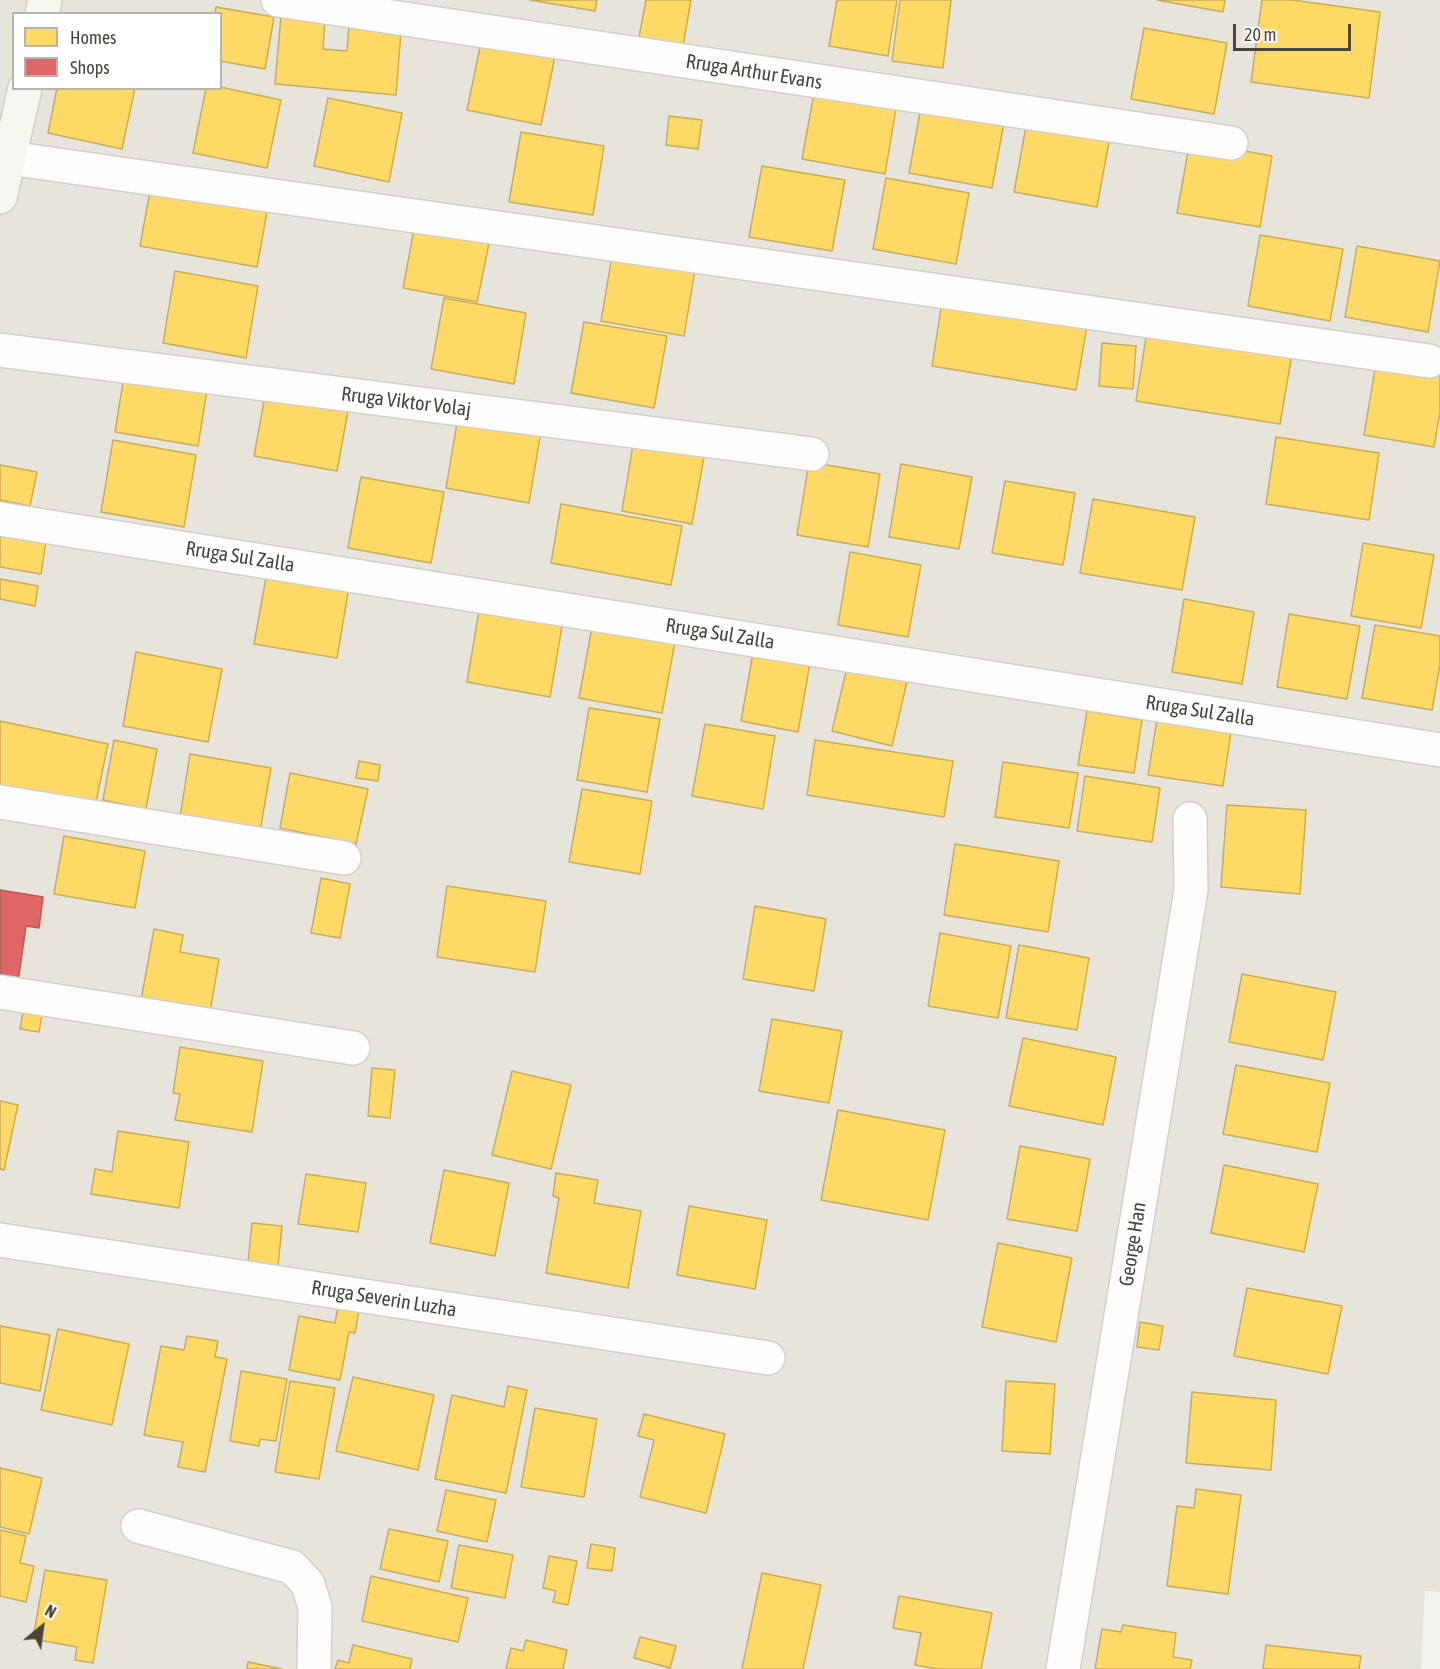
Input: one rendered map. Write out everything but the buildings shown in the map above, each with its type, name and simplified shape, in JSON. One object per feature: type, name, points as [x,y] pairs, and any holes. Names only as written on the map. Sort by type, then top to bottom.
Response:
[{"type":"main road","points":[[0,197],[25,90]]},
{"type":"street","name":"Rruga Arthur Evans","points":[[278,0],[1231,143]]},
{"type":"street","points":[[9,158],[1429,361]]},
{"type":"street","name":"Rruga Viktor Volaj","points":[[0,350],[812,454]]},
{"type":"street","name":"Rruga Sul Zalla","points":[[0,519],[1440,750]]},
{"type":"street","points":[[0,802],[344,858]]},
{"type":"street","name":"George Han","points":[[1063,1669],[1191,890],[1190,819]]},
{"type":"street","points":[[0,992],[353,1048]]},
{"type":"street","name":"Rruga Severin Luzha","points":[[0,1240],[768,1358]]},
{"type":"street","points":[[138,1526],[292,1567],[308,1584],[315,1607],[314,1669]]},
{"type":"shaded area","points":[[0,0],[1440,0],[1440,1592],[1425,1591],[1421,1669],[0,1669]]}]
